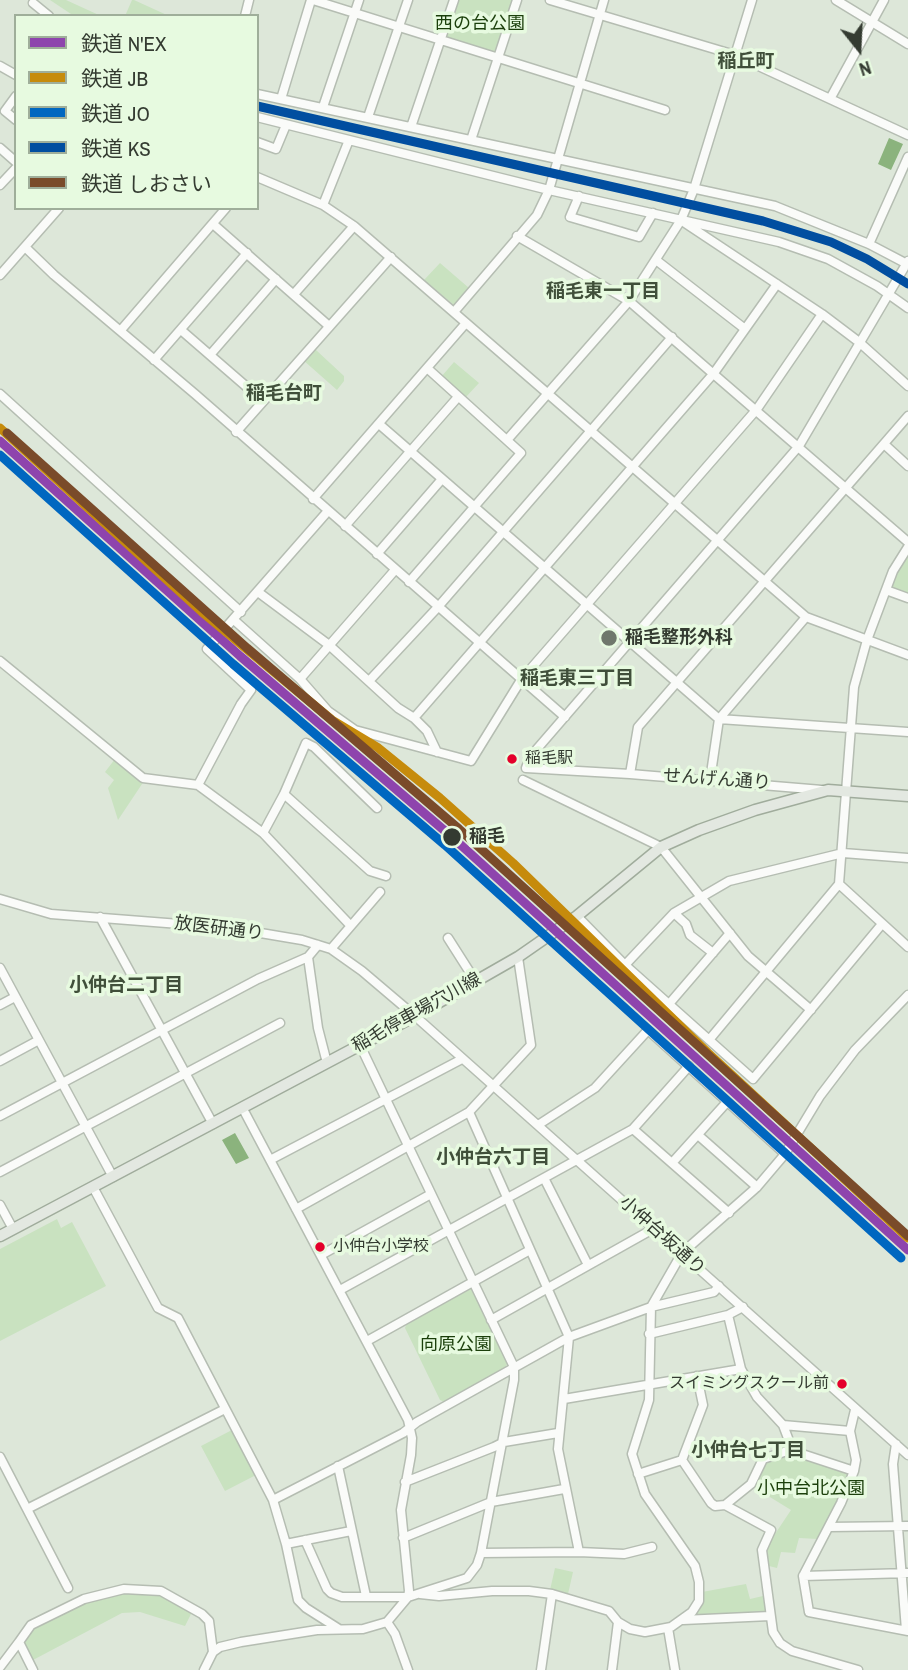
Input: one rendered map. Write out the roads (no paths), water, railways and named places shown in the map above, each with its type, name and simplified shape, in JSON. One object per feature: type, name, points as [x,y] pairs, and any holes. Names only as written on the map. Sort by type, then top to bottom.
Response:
[{"type":"main road","name":"せんげん通り","points":[[828,790],[908,796]]},
{"type":"main road","name":"稲毛停車場穴川線","points":[[0,1236],[243,1109],[476,982],[577,916],[661,847],[755,810],[828,790]]},
{"type":"street","points":[[22,0],[34,4],[46,14]]},
{"type":"street","points":[[281,99],[312,0],[497,60],[665,110]]},
{"type":"street","points":[[323,107],[359,0]]},
{"type":"street","points":[[368,117],[408,0]]},
{"type":"street","points":[[411,127],[454,0]]},
{"type":"street","points":[[471,140],[517,0]]},
{"type":"street","points":[[550,0],[735,55],[908,135]]},
{"type":"street","points":[[454,312],[537,215],[550,188],[604,0]]},
{"type":"street","points":[[508,440],[629,301],[682,219],[752,0]]},
{"type":"street","points":[[836,0],[908,44]]},
{"type":"street","points":[[830,99],[884,0]]},
{"type":"street","points":[[25,247],[565,718],[799,446],[907,262],[775,206],[693,191],[259,94]]},
{"type":"street","points":[[14,99],[5,111],[14,118]]},
{"type":"street","points":[[259,118],[803,249],[852,272],[908,308]]},
{"type":"street","points":[[259,143],[276,149],[286,125]]},
{"type":"street","points":[[323,205],[349,141]]},
{"type":"street","points":[[0,148],[14,160]]},
{"type":"street","points":[[869,244],[908,157]]},
{"type":"street","points":[[0,185],[14,169]]},
{"type":"street","points":[[259,178],[323,205],[354,226],[806,617],[908,654]]},
{"type":"street","points":[[579,196],[570,217],[639,237],[653,213]]},
{"type":"street","points":[[0,275],[57,210]]},
{"type":"street","points":[[121,330],[224,210]]},
{"type":"street","points":[[682,219],[822,314],[859,342],[908,386]]},
{"type":"street","points":[[213,224],[329,326]]},
{"type":"street","points":[[294,294],[354,226]]},
{"type":"street","points":[[517,236],[629,301],[799,446],[908,545],[893,571],[867,640],[854,687],[839,884],[709,1040]]},
{"type":"street","points":[[154,359],[247,253]]},
{"type":"street","points":[[236,432],[391,257]]},
{"type":"street","points":[[656,260],[745,328]]},
{"type":"street","points":[[210,355],[276,279]]},
{"type":"street","points":[[414,718],[714,373],[777,284]]},
{"type":"street","points":[[234,620],[300,679],[328,711],[355,730],[471,761],[521,680],[757,410],[822,314]]},
{"type":"street","points":[[313,499],[466,323]]},
{"type":"street","points":[[181,330],[263,401]]},
{"type":"street","points":[[369,681],[438,607],[672,337]]},
{"type":"street","points":[[409,582],[521,453],[426,368]]},
{"type":"street","points":[[0,394],[241,612]]},
{"type":"street","points":[[345,526],[458,397]]},
{"type":"street","points":[[630,774],[638,727],[908,416]]},
{"type":"street","points":[[379,424],[719,719],[908,732]]},
{"type":"street","points":[[884,444],[908,466]]},
{"type":"street","points":[[376,554],[442,479]]},
{"type":"street","points":[[198,785],[251,690],[207,649],[328,511]]},
{"type":"street","points":[[300,679],[395,570]]},
{"type":"street","points":[[887,590],[908,598]]},
{"type":"street","points":[[258,592],[329,645],[414,718],[427,731],[437,752]]},
{"type":"street","points":[[710,780],[719,719],[806,617]]},
{"type":"street","points":[[0,661],[143,778],[198,785],[263,834],[350,925]]},
{"type":"street","name":"せんげん通り","points":[[565,718],[530,757],[526,768],[828,790]]},
{"type":"street","points":[[263,834],[306,743],[314,747],[377,808]]},
{"type":"street","points":[[523,780],[661,847],[748,956],[811,1010]]},
{"type":"street","points":[[284,794],[370,871],[386,876]]},
{"type":"street","points":[[625,965],[674,913],[729,881],[843,853],[908,858]]},
{"type":"street","points":[[839,884],[908,947]]},
{"type":"street","points":[[331,949],[380,892]]},
{"type":"street","name":"放医研通り","points":[[0,899],[51,914],[231,928],[302,940],[331,949],[362,971],[415,1016]]},
{"type":"street","points":[[674,913],[686,924],[690,935],[713,953]]},
{"type":"street","points":[[577,916],[625,965],[753,1079],[882,924]]},
{"type":"street","points":[[100,918],[213,1124]]},
{"type":"street","points":[[669,1004],[730,933]]},
{"type":"street","points":[[449,938],[476,982]]},
{"type":"street","points":[[0,1116],[258,979],[308,957],[318,945]]},
{"type":"street","points":[[308,957],[318,1028],[327,1063]]},
{"type":"street","points":[[296,1209],[469,1112],[531,1045],[518,957]]},
{"type":"street","points":[[0,968],[113,1177]]},
{"type":"street","points":[[420,1594],[439,1596],[529,1591],[552,1594],[609,1611],[618,1622],[630,1629],[645,1632],[668,1628],[692,1612],[699,1601],[695,1566],[645,1494],[632,1454],[649,1401],[650,1307],[682,1253],[757,1187],[785,1154],[820,1096],[855,1051],[908,995]]},
{"type":"street","points":[[0,1005],[15,997]]},
{"type":"street","name":"小仲台坂通り","points":[[415,1016],[908,1455]]},
{"type":"street","points":[[0,1172],[280,1023]]},
{"type":"street","points":[[538,1125],[595,1088],[648,1030],[785,1154]]},
{"type":"street","points":[[0,1061],[39,1040]]},
{"type":"street","points":[[305,1540],[325,1586],[331,1594],[342,1597],[408,1597],[467,1578],[477,1566],[481,1553],[514,1380],[514,1367],[360,1045]]},
{"type":"street","points":[[270,1160],[462,1059]]},
{"type":"street","points":[[340,1290],[633,1129],[689,1066]]},
{"type":"street","points":[[672,1163],[727,1102]]},
{"type":"street","points":[[204,1670],[213,1652],[220,1647],[293,1633],[363,1629],[387,1622],[408,1597],[410,1578],[401,1510],[411,1455],[410,1428],[403,1407],[243,1109]]},
{"type":"street","points":[[469,1112],[569,1337],[558,1433],[558,1458],[579,1552]]},
{"type":"street","points":[[633,1129],[729,1213]]},
{"type":"street","points":[[698,1135],[757,1187]]},
{"type":"street","points":[[544,1178],[588,1265]]},
{"type":"street","points":[[93,1187],[154,1302],[158,1308],[178,1318],[273,1500],[298,1600],[338,1629]]},
{"type":"street","points":[[321,1255],[431,1194]]},
{"type":"street","points":[[0,1205],[13,1229]]},
{"type":"street","points":[[491,1320],[653,1228]]},
{"type":"street","points":[[367,1341],[530,1250]]},
{"type":"street","points":[[273,1500],[410,1428],[569,1337],[650,1307],[714,1293],[719,1286]]},
{"type":"street","points":[[649,1334],[728,1315],[743,1307]]},
{"type":"street","points":[[728,1315],[741,1369],[757,1397],[783,1425],[788,1434],[790,1450]]},
{"type":"street","points":[[564,1399],[741,1369]]},
{"type":"street","points":[[682,1460],[703,1405],[697,1376]]},
{"type":"street","points":[[27,1510],[225,1409]]},
{"type":"street","points":[[855,1410],[850,1431],[856,1460],[854,1471],[803,1576],[809,1612],[907,1631],[905,1573],[893,1464],[895,1444]]},
{"type":"street","points":[[783,1425],[850,1431]]},
{"type":"street","points":[[405,1482],[504,1442],[558,1433]]},
{"type":"street","points":[[682,1460],[715,1506],[725,1505],[751,1484],[763,1459],[790,1450],[854,1471]]},
{"type":"street","points":[[0,1457],[68,1588]]},
{"type":"street","points":[[638,1474],[682,1460]]},
{"type":"street","points":[[338,1466],[366,1596]]},
{"type":"street","points":[[403,1538],[491,1502],[564,1489]]},
{"type":"street","points":[[725,1505],[771,1530],[762,1550],[773,1632],[780,1643],[826,1665],[858,1670]]},
{"type":"street","points":[[828,1527],[908,1526]]},
{"type":"street","points":[[286,1544],[351,1531]]},
{"type":"street","points":[[481,1553],[579,1552],[624,1555],[652,1548]]},
{"type":"street","points":[[803,1576],[905,1573]]},
{"type":"street","points":[[0,1667],[31,1625],[84,1599],[124,1589],[161,1591],[202,1614],[209,1621],[213,1652]]},
{"type":"street","points":[[541,1670],[552,1594]]},
{"type":"street","points":[[683,1620],[770,1616]]},
{"type":"street","points":[[387,1622],[396,1634],[408,1670]]},
{"type":"street","points":[[612,1670],[618,1622]]},
{"type":"street","points":[[668,1628],[675,1670]]},
{"type":"street","points":[[19,1642],[33,1670]]},
{"type":"rail line","name":"KS","points":[[259,106],[763,221],[831,242],[867,259],[908,284]]},
{"type":"rail line","name":"JB","points":[[0,428],[202,612],[332,720],[377,747],[513,863],[708,1053],[908,1238]]},
{"type":"rail line","name":"しおさい","points":[[7,433],[247,648],[459,829],[908,1236]]},
{"type":"rail line","name":"N'EX","points":[[0,441],[240,656],[452,837],[908,1250]]},
{"type":"rail line","name":"JO","points":[[0,455],[233,664],[445,845],[901,1258]]},
{"type":"place","name":"稲毛整形外科","points":[[609,638]]},
{"type":"place","name":"稲毛駅","points":[[512,759]]},
{"type":"place","name":"稲毛","points":[[452,837]]},
{"type":"place","name":"小仲台小学校","points":[[320,1247]]},
{"type":"place","name":"スイミングスクール前","points":[[842,1384]]},
{"type":"district","name":"稲丘町","points":[[746,62]]},
{"type":"district","name":"稲毛東一丁目","points":[[603,292]]},
{"type":"district","name":"稲毛台町","points":[[284,394]]},
{"type":"district","name":"稲毛東三丁目","points":[[577,679]]},
{"type":"district","name":"小仲台二丁目","points":[[126,986]]},
{"type":"district","name":"小仲台六丁目","points":[[493,1158]]},
{"type":"district","name":"小仲台七丁目","points":[[748,1451]]},
{"type":"park label","name":"西の台公園","points":[[480,24]]},
{"type":"park label","name":"向原公園","points":[[456,1345]]},
{"type":"park label","name":"小中台北公園","points":[[811,1489]]}]
